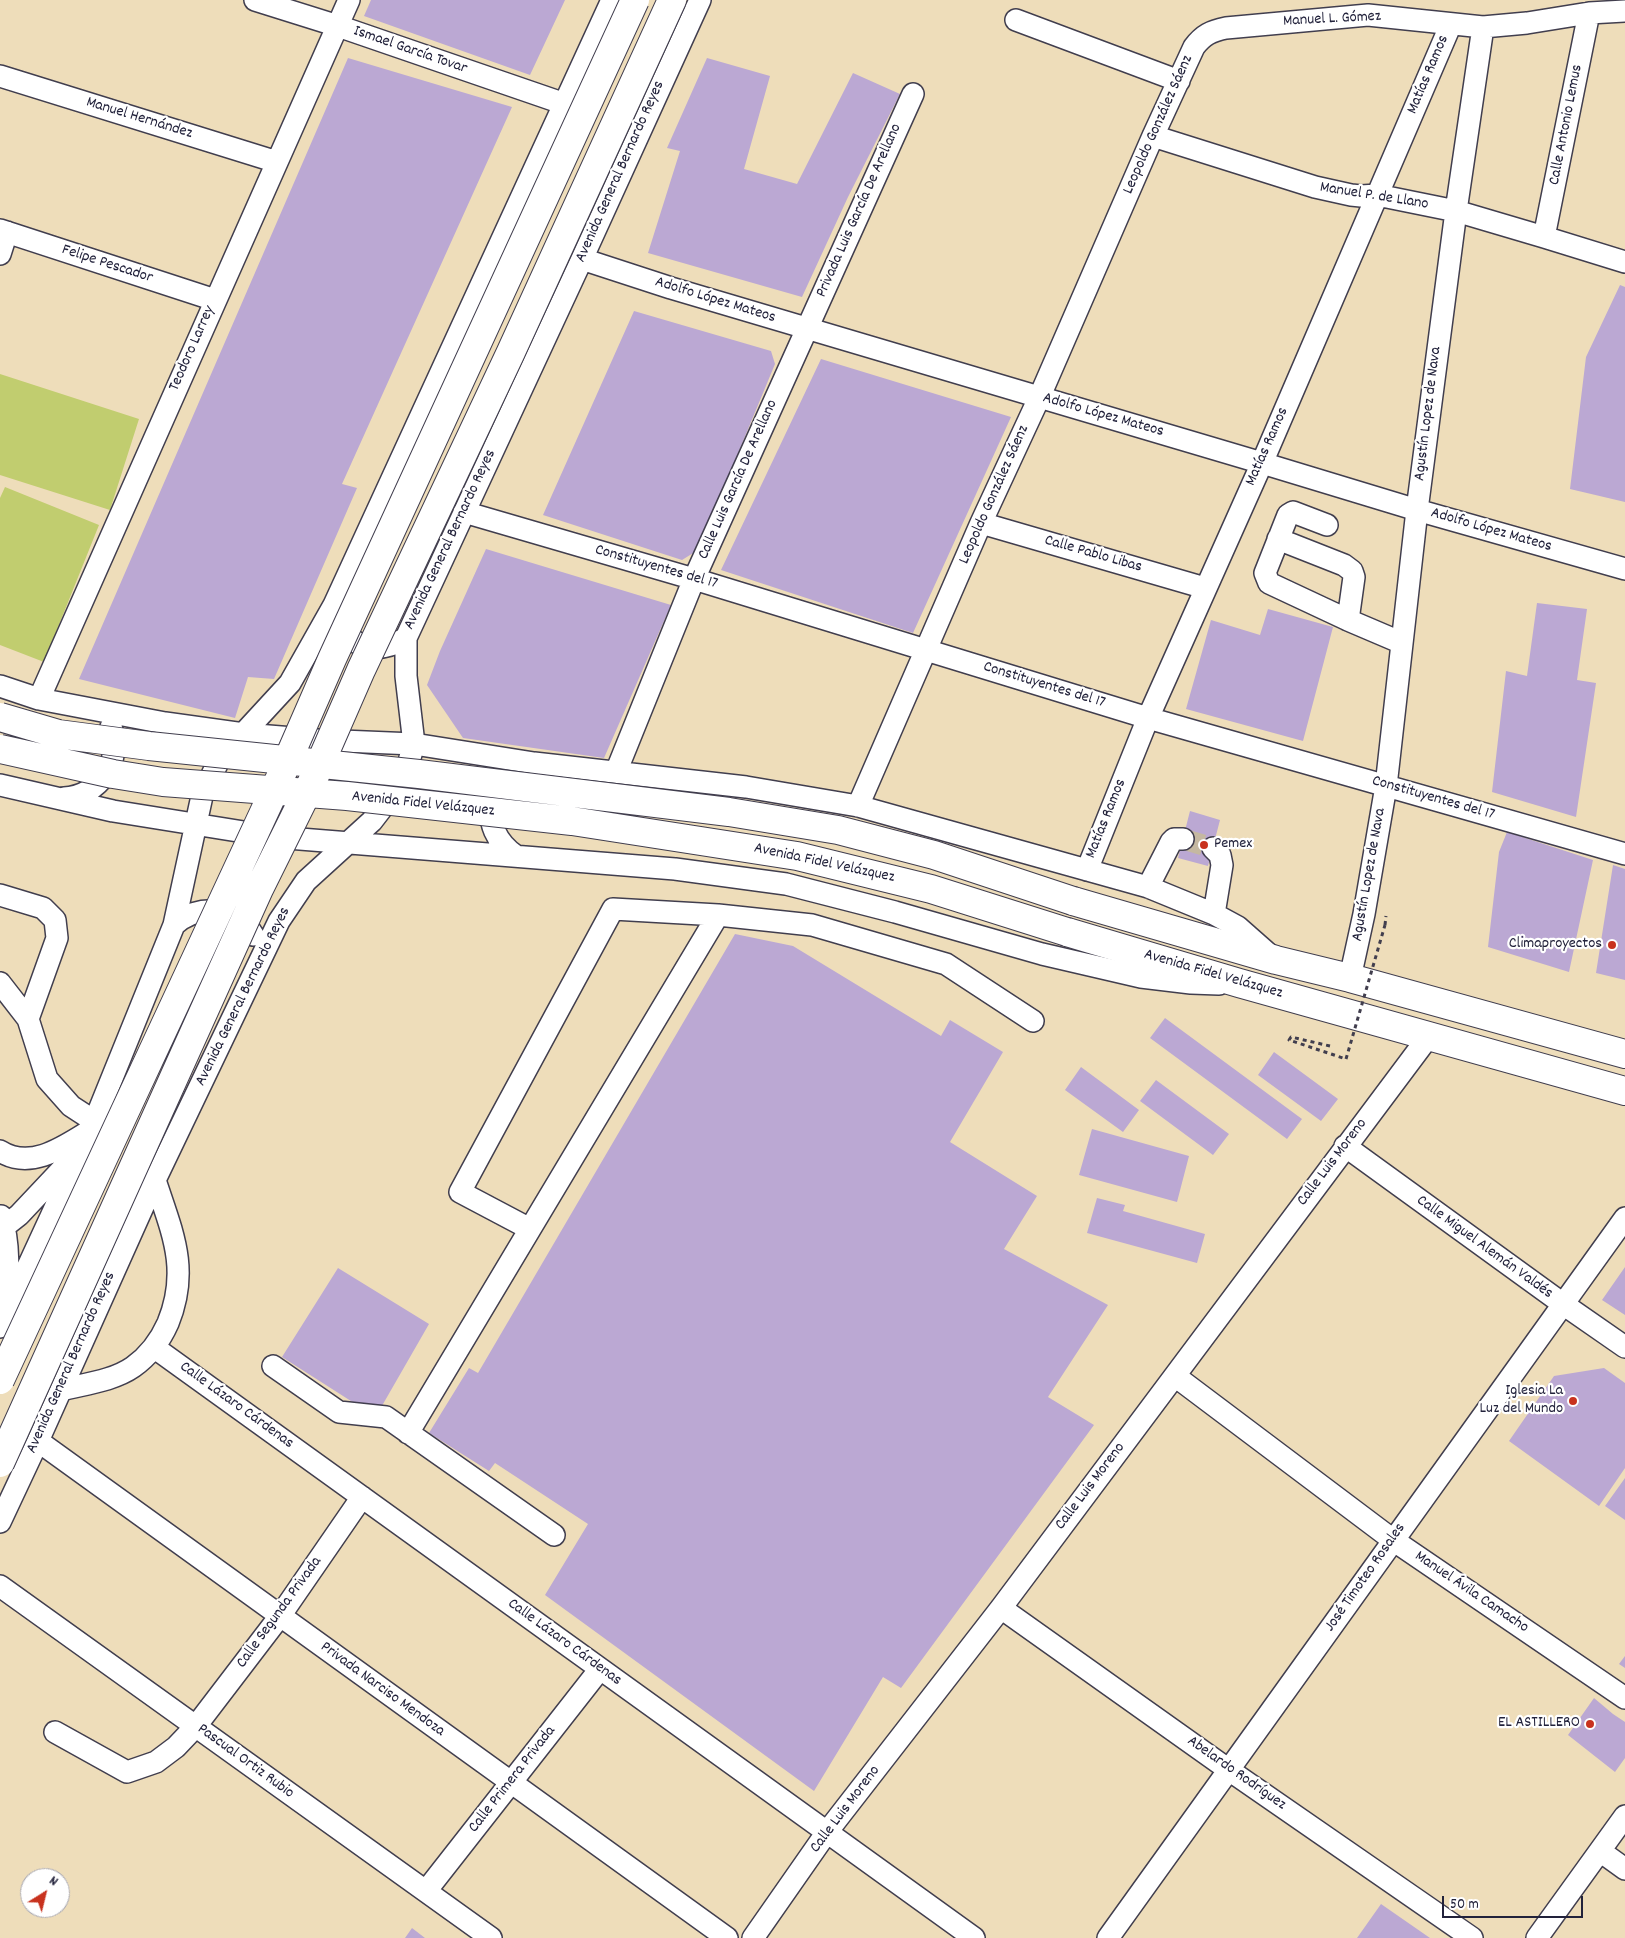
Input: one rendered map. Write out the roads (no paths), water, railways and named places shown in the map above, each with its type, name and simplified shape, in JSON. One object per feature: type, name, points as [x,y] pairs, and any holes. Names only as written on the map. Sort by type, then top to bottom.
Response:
[{"type":"main road","points":[[0,1380],[280,778],[332,659],[635,0]]},
{"type":"main road","name":"Avenida General Bernardo Reyes","points":[[0,1463],[259,890],[313,780],[361,670],[514,345],[672,0]]},
{"type":"main road","name":"Avenida Fidel Velázquez","points":[[0,717],[58,734],[149,746],[428,775],[728,812],[838,830],[934,855],[1073,901],[1276,960],[1350,978],[1625,1054]]},
{"type":"main road","name":"Avenida Fidel Velázquez","points":[[0,749],[113,774],[164,782],[347,796],[572,821],[797,856],[931,889],[1239,984],[1625,1090]]},
{"type":"street","name":"Ismael García Tovar","points":[[255,0],[338,26],[565,104]]},
{"type":"street","name":"Teodoro Larrey","points":[[38,699],[350,0]]},
{"type":"street","points":[[3,1320],[90,1132],[174,925],[202,796],[211,774],[219,760],[290,683],[334,605],[612,0]]},
{"type":"street","name":"Avenida General Bernardo Reyes","points":[[0,1522],[154,1180],[278,921],[306,881],[372,821],[399,786],[411,761],[414,744],[406,676],[406,638],[700,0]]},
{"type":"street","name":"Manuel L. Gómez","points":[[1194,47],[1205,35],[1212,31],[1226,28],[1368,15],[1483,27],[1589,13],[1625,11]]},
{"type":"street","name":"Calle Antonio Lemus","points":[[1544,236],[1589,13]]},
{"type":"street","points":[[1016,20],[1178,81]]},
{"type":"street","name":"Matías Ramos","points":[[1087,870],[1148,718],[1262,463],[1451,24]]},
{"type":"street","name":"Agustín Lopez de Nava","points":[[1350,978],[1364,914],[1386,786],[1417,510],[1456,211],[1483,27]]},
{"type":"street","name":"Leopoldo González Sáenz","points":[[858,806],[981,523],[1039,398],[1153,136],[1194,47]]},
{"type":"street","name":"Manuel Hernández","points":[[0,76],[277,162]]},
{"type":"street","name":"Privada Luis García De Arellano","points":[[807,329],[912,94]]},
{"type":"street","name":"Manuel P. de Llano","points":[[1153,136],[1315,187],[1351,195],[1377,195],[1456,211],[1625,262]]},
{"type":"street","points":[[0,254],[4,231]]},
{"type":"street","name":"Felipe Pescador","points":[[4,231],[215,300]]},
{"type":"street","name":"Adolfo López Mateos","points":[[582,259],[672,288],[1039,398],[1417,510],[1625,569]]},
{"type":"street","name":"Calle Luis García De Arellano","points":[[616,772],[694,579],[807,329]]},
{"type":"street","name":"Constituyentes del 17","points":[[464,512],[694,579],[1148,718],[1625,854]]},
{"type":"street","points":[[1328,525],[1293,512],[1288,515],[1265,573],[1269,583],[1402,643]]},
{"type":"street","name":"Calle Pablo Libas","points":[[981,523],[1205,588]]},
{"type":"street","points":[[1278,539],[1344,565],[1352,571],[1354,577],[1348,620]]},
{"type":"street","points":[[334,605],[336,618],[343,631],[353,641],[366,647],[380,648],[394,645],[406,638]]},
{"type":"street","points":[[0,686],[38,699],[132,718],[244,734],[318,740],[414,744],[534,763],[746,787],[858,806],[1148,887],[1214,914],[1238,927],[1276,960]]},
{"type":"street","points":[[58,798],[70,797],[88,791],[102,779],[109,769],[113,757],[114,739],[109,721],[102,711]]},
{"type":"street","points":[[516,856],[507,850],[493,828],[491,803],[502,781],[511,772],[522,766],[534,763]]},
{"type":"street","points":[[0,785],[112,811],[274,836],[675,869],[786,884],[895,912],[1042,954],[1141,977],[1191,983],[1239,984]]},
{"type":"street","points":[[1148,887],[1171,842],[1183,839]]},
{"type":"street","points":[[1213,848],[1220,855],[1222,865],[1214,914]]},
{"type":"street","points":[[0,895],[43,908],[55,920],[57,938],[28,1019]]},
{"type":"street","points":[[174,925],[183,916],[197,911],[212,910],[227,913],[240,920],[251,931],[258,944],[259,961]]},
{"type":"street","points":[[530,1229],[460,1192],[613,910],[718,915],[812,925],[946,964],[1033,1022]]},
{"type":"street","points":[[408,1433],[718,915]]},
{"type":"street","points":[[0,983],[28,1019],[47,1079],[71,1106],[90,1132]]},
{"type":"street","name":"Calle Luis Moreno","points":[[753,1938],[827,1832],[1001,1608],[1429,1036]]},
{"type":"street","points":[[0,1151],[14,1158],[34,1158],[59,1149],[90,1132]]},
{"type":"street","points":[[3,1320],[7,1255],[2,1224],[36,1199],[90,1132]]},
{"type":"street","name":"Calle Miguel Alemán Valdés","points":[[1345,1146],[1625,1347]]},
{"type":"street","points":[[61,1390],[92,1382],[132,1368],[155,1348],[174,1307],[178,1288],[179,1263],[174,1238],[154,1180]]},
{"type":"street","name":"José Timoteo Rosales","points":[[1108,1938],[1625,1218]]},
{"type":"street","name":"Calle Lázaro Cárdenas","points":[[155,1348],[974,1938]]},
{"type":"street","points":[[273,1366],[339,1412],[386,1418],[554,1535]]},
{"type":"street","name":"Manuel Ávila Camacho","points":[[1175,1376],[1393,1540],[1625,1698]]},
{"type":"street","name":"Privada Narciso Mendoza","points":[[38,1441],[727,1938]]},
{"type":"street","name":"Calle Segunda Privada","points":[[55,1732],[127,1772],[156,1762],[176,1747],[196,1726],[280,1616],[362,1497]]},
{"type":"street","name":"Pascual Ortiz Rubio","points":[[0,1586],[491,1938]]},
{"type":"street","name":"Abelardo Rodríguez","points":[[1001,1608],[1472,1938]]},
{"type":"street","name":"Calle Primera Privada","points":[[426,1891],[600,1669]]},
{"type":"street","points":[[1538,1938],[1625,1816]]},
{"type":"street","points":[[1600,1851],[1625,1869]]},
{"type":"tunnel","points":[[1183,839],[1213,848]]},
{"type":"place","name":"Pemex","points":[[1204,845]]},
{"type":"place","name":"Climaproyectos","points":[[1612,945]]},
{"type":"place","name":"Iglesia La Luz del Mundo","points":[[1573,1401]]},
{"type":"place","name":"EL ASTILLERO","points":[[1590,1724]]}]
